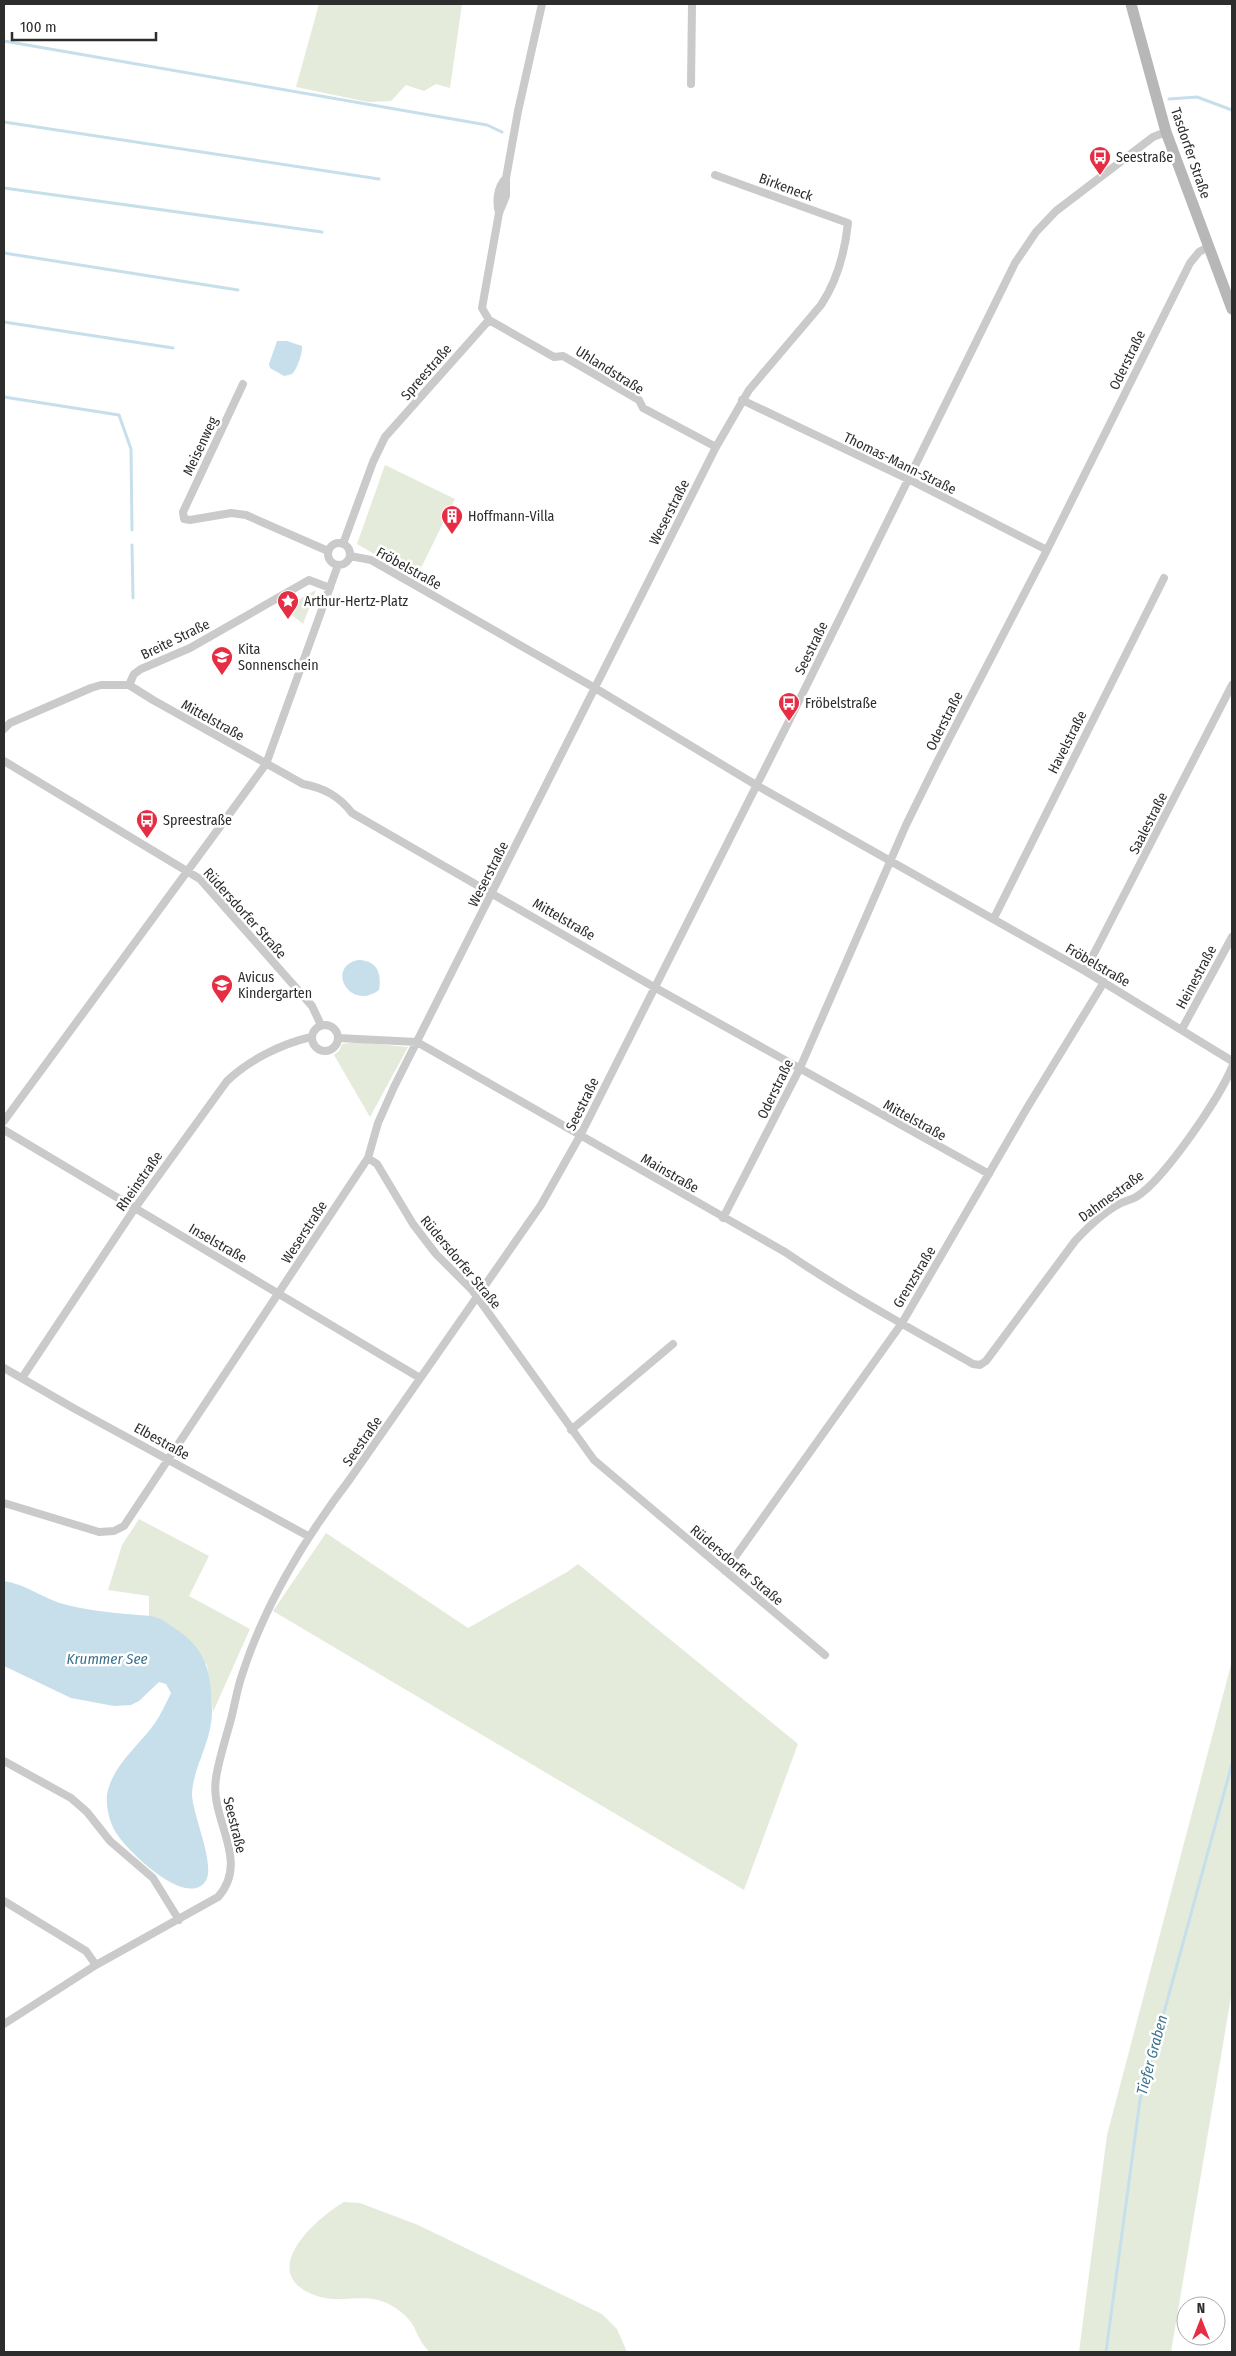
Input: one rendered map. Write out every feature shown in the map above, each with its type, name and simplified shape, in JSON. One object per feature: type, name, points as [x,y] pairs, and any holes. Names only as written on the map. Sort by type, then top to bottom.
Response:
[{"type":"main road","name":"Tasdorfer Straße","points":[[1132,4],[1166,132],[1232,309]]},
{"type":"street","points":[[489,320],[482,308],[499,214],[506,196],[506,178],[518,111],[542,4]]},
{"type":"street","points":[[691,84],[692,4]]},
{"type":"street","name":"Seestraße","points":[[4,2024],[96,1965],[218,1897],[226,1888],[230,1876],[231,1853],[216,1802],[216,1776],[247,1661],[284,1578],[308,1536],[541,1205],[581,1134],[1026,245],[1046,220],[1066,202],[1154,137],[1166,132]]},
{"type":"street","name":"Birkeneck","points":[[715,175],[848,223]]},
{"type":"street","name":"Weserstraße","points":[[4,1503],[99,1532],[114,1531],[124,1526],[279,1293],[368,1158],[378,1123],[417,1042],[716,447],[742,400],[828,295],[838,269],[848,223]]},
{"type":"street","name":"Oderstraße","points":[[723,1218],[800,1068],[936,764],[1047,550],[1190,263],[1199,252],[1208,248]]},
{"type":"street","name":"Uhlandstraße","points":[[489,320],[554,357],[563,356],[639,400],[643,408],[716,447]]},
{"type":"street","name":"Spreestraße","points":[[343,544],[373,462],[385,437],[489,320]]},
{"type":"street","name":"Meisenweg","points":[[243,384],[183,512],[184,519],[190,520],[231,513],[246,515],[328,551]]},
{"type":"street","name":"Thomas-Mann-Straße","points":[[742,400],[1047,550]]},
{"type":"street","points":[[336,543],[343,544],[350,551],[350,556],[346,563],[338,565],[330,560],[328,551],[336,543]]},
{"type":"street","name":"Fröbelstraße","points":[[350,556],[371,560],[595,688],[756,785],[994,918],[1104,982],[1232,1061]]},
{"type":"street","points":[[4,1122],[266,764],[338,565]]},
{"type":"street","name":"Havelstraße","points":[[994,918],[1164,578]]},
{"type":"street","name":"Breite Straße","points":[[129,685],[134,674],[141,669],[190,648],[309,580],[330,588]]},
{"type":"street","points":[[4,729],[10,723],[91,688],[101,685],[129,685]]},
{"type":"street","name":"Mittelstraße","points":[[129,685],[303,784],[320,787],[343,801],[352,813],[654,987],[989,1174]]},
{"type":"street","name":"Saalestraße","points":[[1085,971],[1232,685]]},
{"type":"street","name":"Rüdersdorfer Straße","points":[[4,761],[188,870],[200,879],[312,1006],[320,1025]]},
{"type":"street","name":"Heinestraße","points":[[1182,1030],[1232,937]]},
{"type":"street","name":"Grenzstraße","points":[[725,1571],[902,1323],[1027,1108],[1104,982]]},
{"type":"street","points":[[320,1025],[333,1027],[338,1038],[332,1048],[324,1051],[314,1045],[311,1037],[314,1030],[320,1025]]},
{"type":"street","name":"Rheinstraße","points":[[22,1378],[135,1208],[214,1097],[238,1070],[260,1056],[311,1037]]},
{"type":"street","name":"Mainstraße","points":[[338,1038],[417,1042],[785,1252],[826,1279],[973,1364],[980,1364]]},
{"type":"street","name":"Dahmestraße","points":[[980,1364],[986,1361],[1075,1241],[1090,1225],[1118,1205],[1136,1197],[1174,1158],[1195,1130],[1232,1067]]},
{"type":"street","name":"Inselstraße","points":[[4,1130],[420,1378]]},
{"type":"street","name":"Rüdersdorfer Straße","points":[[368,1158],[377,1164],[413,1224],[436,1254],[477,1297],[594,1460],[825,1655]]},
{"type":"street","points":[[571,1430],[673,1344]]},
{"type":"street","name":"Elbestraße","points":[[4,1368],[75,1409],[308,1536]]},
{"type":"street","points":[[4,1761],[71,1798],[87,1812],[110,1841],[153,1878],[179,1920]]},
{"type":"street","points":[[4,1902],[86,1951],[96,1965]]},
{"type":"green space","points":[[319,4],[462,4],[450,88],[436,84],[424,91],[406,85],[391,101],[368,102],[296,87]]},
{"type":"green space","points":[[385,465],[455,499],[416,578],[357,544]]},
{"type":"green space","points":[[316,590],[303,624],[283,608]]},
{"type":"green space","points":[[356,1042],[408,1047],[370,1117],[334,1055],[339,1051],[342,1044]]},
{"type":"green space","points":[[139,1519],[209,1556],[189,1596],[250,1629],[213,1712],[207,1665],[157,1617],[149,1617],[149,1596],[108,1590],[122,1545]]},
{"type":"green space","points":[[326,1533],[468,1628],[578,1564],[798,1744],[744,1890],[273,1611]]},
{"type":"green space","points":[[1232,1661],[1232,1991],[1180,2296],[1176,2296],[1176,2322],[1171,2352],[1079,2352],[1107,2135]]},
{"type":"green space","points":[[344,2202],[360,2203],[418,2225],[602,2314],[617,2329],[627,2352],[430,2352],[422,2343],[408,2318],[388,2304],[378,2300],[363,2298],[325,2298],[299,2287],[291,2275],[290,2262],[296,2248],[305,2234],[318,2221]]},
{"type":"water","points":[[277,341],[287,341],[302,346],[299,361],[292,374],[284,376],[270,368],[269,364]]},
{"type":"water","points":[[358,960],[370,962],[377,969],[380,978],[379,990],[368,995],[359,996],[345,986],[342,978],[343,971],[348,964]]},
{"type":"water","name":"Krummer See","points":[[4,1581],[20,1585],[51,1600],[67,1605],[96,1611],[156,1617],[184,1635],[200,1653],[208,1672],[212,1710],[209,1732],[193,1784],[192,1794],[208,1865],[208,1875],[205,1882],[196,1888],[184,1888],[170,1882],[143,1862],[130,1850],[115,1831],[108,1809],[107,1795],[114,1774],[155,1723],[171,1693],[166,1684],[159,1682],[139,1701],[131,1705],[114,1706],[71,1698],[4,1666]]},
{"type":"waterway","points":[[4,41],[487,125],[502,132]]},
{"type":"waterway","points":[[1169,99],[1197,97],[1232,110]]},
{"type":"waterway","points":[[4,122],[379,179]]},
{"type":"waterway","points":[[4,188],[322,232]]},
{"type":"waterway","points":[[4,253],[238,290]]},
{"type":"waterway","points":[[4,322],[173,348]]},
{"type":"waterway","points":[[4,397],[119,415],[131,449],[132,530]]},
{"type":"waterway","points":[[132,545],[133,598]]},
{"type":"waterway","name":"Tiefer Graben","points":[[1106,2352],[1140,2100],[1232,1764]]},
{"type":"place","name":"Seestraße","points":[[1100,176]]},
{"type":"place","name":"Hoffmann-Villa","points":[[452,535]]},
{"type":"place","name":"Arthur-Hertz-Platz","points":[[288,620]]},
{"type":"place","name":"Kita Sonnenschein","points":[[222,676]]},
{"type":"place","name":"Fröbelstraße","points":[[789,722]]},
{"type":"place","name":"Spreestraße","points":[[147,839]]},
{"type":"place","name":"Avicus Kindergarten","points":[[222,1004]]}]
